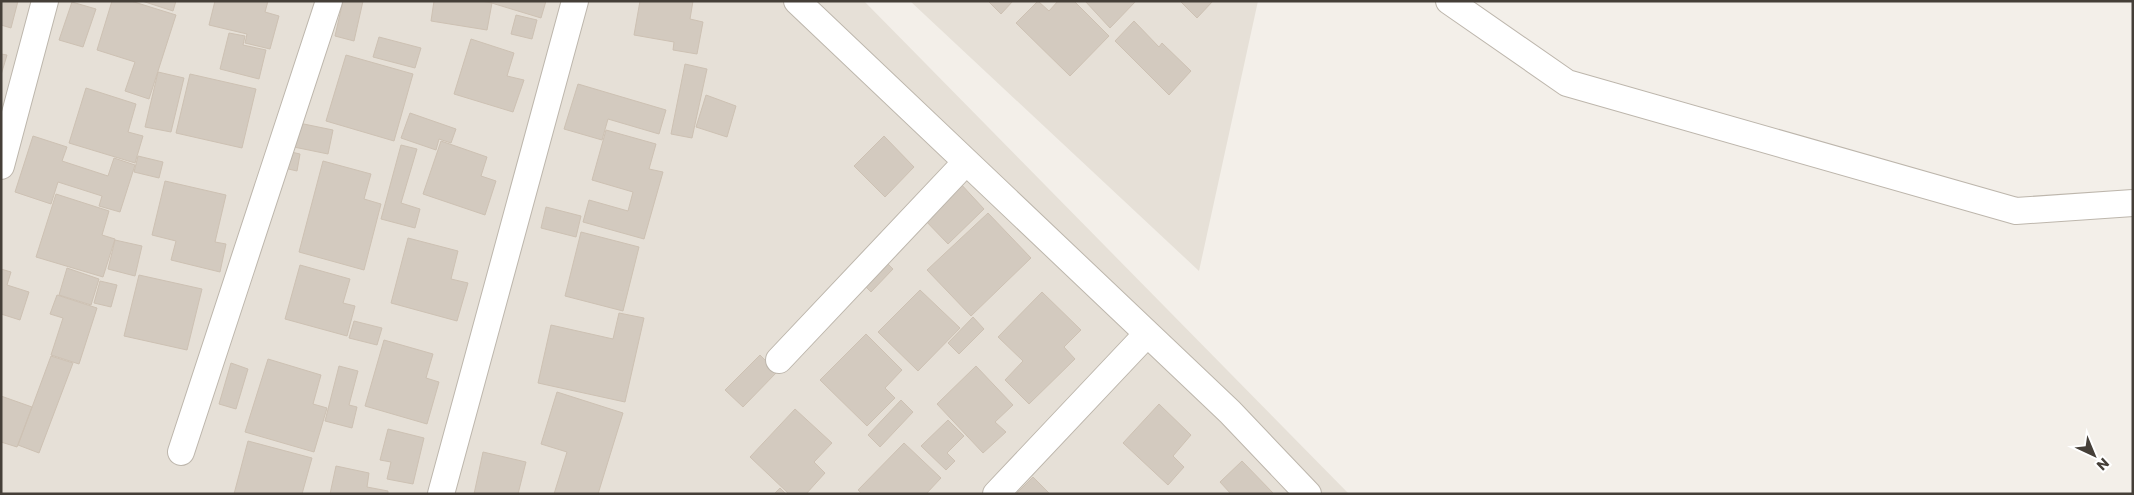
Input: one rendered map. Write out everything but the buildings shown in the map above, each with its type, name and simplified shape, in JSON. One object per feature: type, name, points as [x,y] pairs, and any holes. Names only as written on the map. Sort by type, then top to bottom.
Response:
[{"type":"street","points":[[1,166],[45,1]]},
{"type":"street","points":[[181,452],[329,1]]},
{"type":"street","points":[[441,494],[575,1]]},
{"type":"street","points":[[797,1],[1230,412],[1308,494]]},
{"type":"street","points":[[1449,1],[1567,83],[2016,211],[2133,203]]},
{"type":"street","points":[[779,360],[966,162]]},
{"type":"street","points":[[996,494],[1147,334]]},
{"type":"shaded area","points":[[1,1],[864,1],[1349,494],[1,494]]},
{"type":"shaded area","points":[[910,1],[1258,1],[1199,271]]}]
